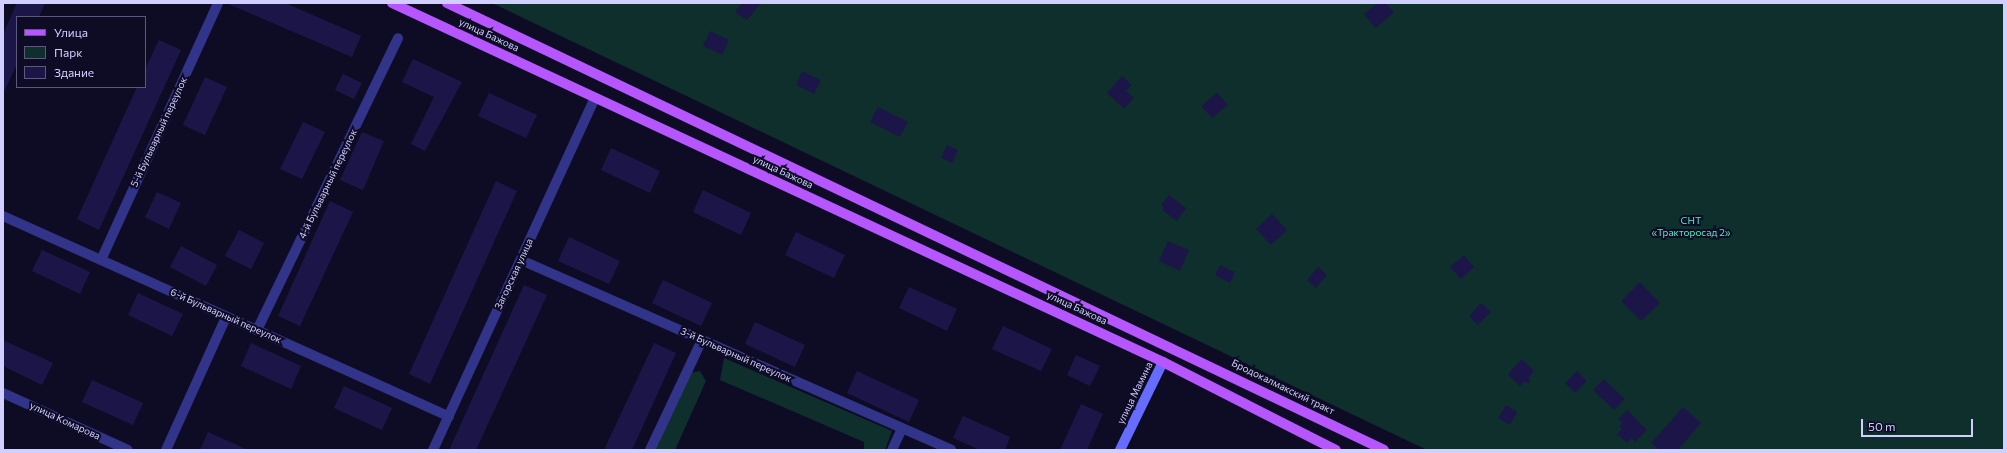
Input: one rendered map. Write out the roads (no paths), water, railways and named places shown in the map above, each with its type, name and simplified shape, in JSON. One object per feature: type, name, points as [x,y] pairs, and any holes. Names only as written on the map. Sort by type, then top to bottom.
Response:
[{"type":"main road","name":"улица Бажова","points":[[392,3],[1163,362]]},
{"type":"main road","name":"улица Бажова","points":[[447,3],[1171,347]]},
{"type":"main road","name":"улица Мамина","points":[[1120,450],[1171,347]]},
{"type":"main road","name":"Бродокалмакский тракт","points":[[1171,347],[1384,450]]},
{"type":"main road","points":[[1163,362],[1336,450]]},
{"type":"street","name":"5-й Бульварный переулок","points":[[101,260],[218,3]]},
{"type":"street","name":"4-й Бульварный переулок","points":[[257,330],[398,38]]},
{"type":"street","name":"Загорская улица","points":[[433,450],[595,98]]},
{"type":"street","name":"6-й Бульварный переулок","points":[[3,216],[449,416]]},
{"type":"street","name":"3-й Бульварный переулок","points":[[521,260],[951,450]]},
{"type":"street","points":[[166,450],[226,317]]},
{"type":"street","points":[[650,450],[702,340]]},
{"type":"street","name":"улица Комарова","points":[[3,393],[112,447],[128,450]]},
{"type":"street","points":[[892,450],[902,429]]},
{"type":"park label","name":"СНТ «Тракторосад 2»","points":[[1691,226]]}]
